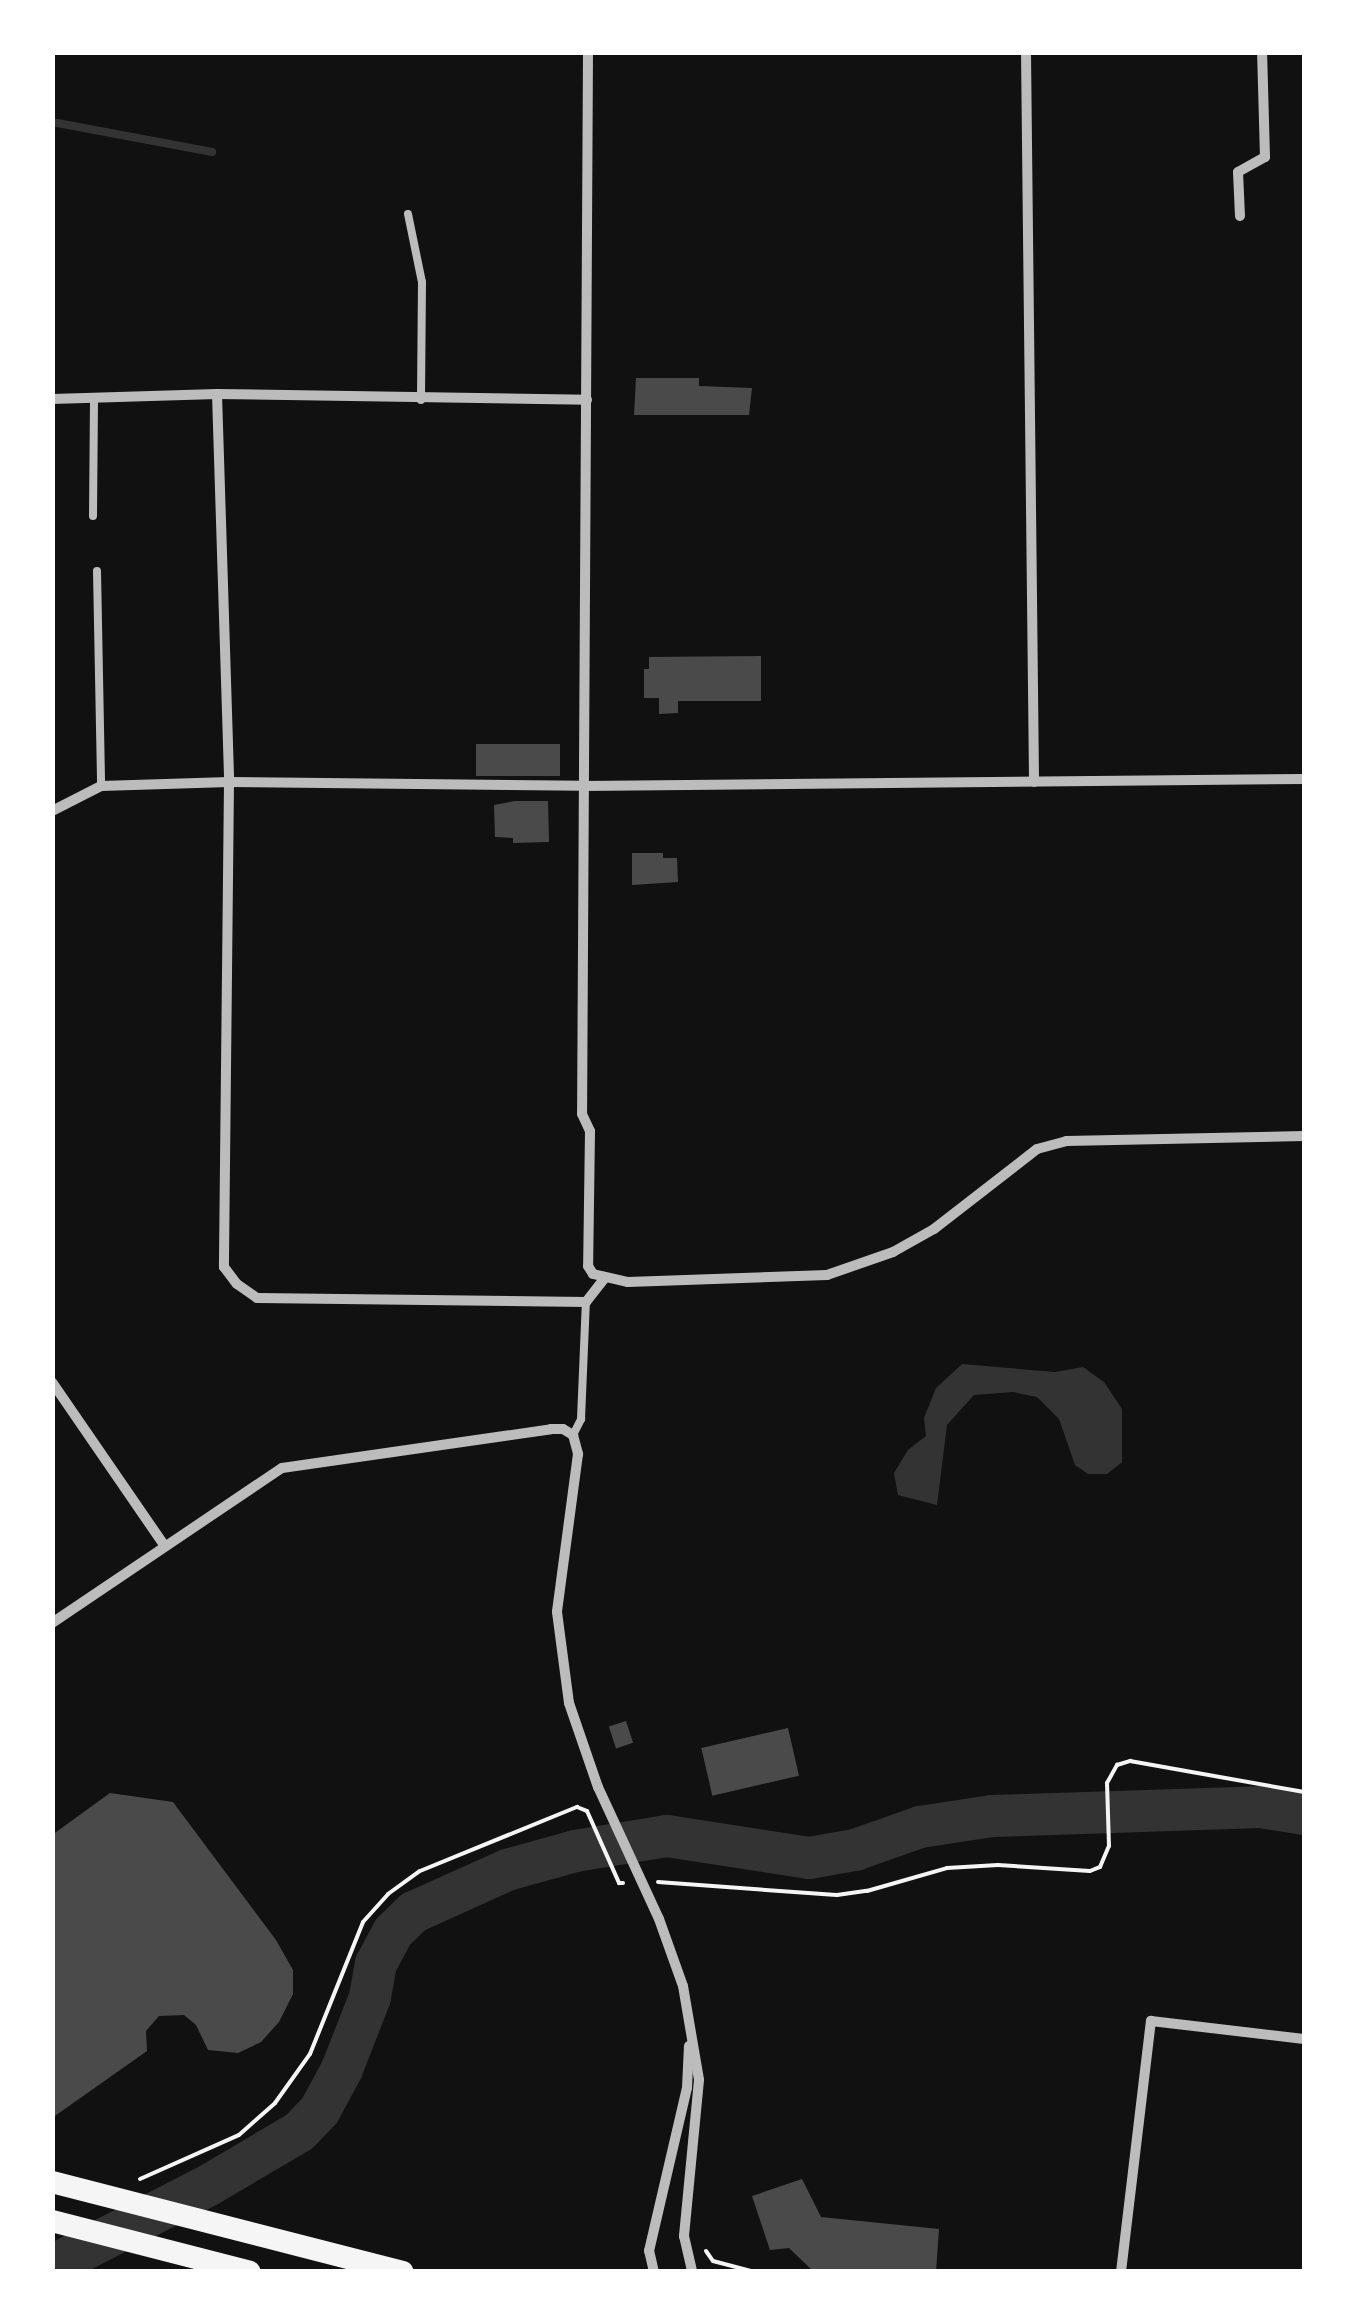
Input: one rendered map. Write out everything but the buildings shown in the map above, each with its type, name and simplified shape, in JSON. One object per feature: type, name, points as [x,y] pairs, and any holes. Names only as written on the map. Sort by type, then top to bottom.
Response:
[{"type":"main road","points":[[52,2182],[403,2272]]},
{"type":"main road","points":[[52,2221],[195,2254],[250,2272]]},
{"type":"street","points":[[588,52],[582,1114],[590,1131],[588,1266],[604,1279],[628,1282],[827,1275],[893,1252],[934,1230],[1012,1164],[1037,1148],[1066,1140],[1304,1136]]},
{"type":"street","points":[[1026,52],[1034,782]]},
{"type":"street","points":[[1240,216],[1238,172],[1265,157],[1262,52]]},
{"type":"street","points":[[52,399],[94,401],[217,394],[587,400]]},
{"type":"street","points":[[217,394],[229,782],[224,1267],[257,1298],[586,1302],[604,1279]]},
{"type":"street","points":[[52,811],[101,786],[229,782],[583,786],[1304,780]]},
{"type":"street","points":[[52,1382],[164,1545]]},
{"type":"street","points":[[52,1624],[282,1468],[300,1462],[551,1429],[563,1428],[573,1435],[578,1454],[557,1612],[561,1648],[577,1733],[684,1986],[699,2080],[684,2236],[692,2272]]},
{"type":"street","points":[[654,2272],[649,2251],[686,2088],[690,2020]]},
{"type":"street","points":[[1121,2272],[1151,2020],[1304,2038]]},
{"type":"lane","points":[[408,214],[422,282],[421,400]]},
{"type":"lane","points":[[93,516],[94,401]]},
{"type":"lane","points":[[96,571],[101,786]]},
{"type":"lane","points":[[573,1435],[581,1419],[586,1302]]},
{"type":"path","points":[[642,1882],[837,1894],[867,1891],[948,1868],[998,1865],[1090,1871],[1100,1866],[1109,1846],[1106,1783],[1118,1765],[1130,1761],[1304,1792]]},
{"type":"path","points":[[164,2166],[239,2135],[275,2103],[310,2054],[363,1922],[388,1894],[420,1871],[474,1845],[570,1808],[587,1811],[619,1883]]},
{"type":"path","points":[[684,2236],[702,2234],[714,2261],[754,2272]]},
{"type":"shaded area","points":[[962,1364],[1055,1372],[1083,1367],[1104,1382],[1122,1409],[1122,1462],[1107,1474],[1088,1474],[1075,1465],[1059,1419],[1037,1397],[1013,1392],[974,1395],[947,1425],[937,1505],[898,1495],[894,1473],[908,1450],[926,1436],[924,1418],[936,1388]]},
{"type":"waterway","points":[[52,122],[212,152]]},
{"type":"waterway","points":[[52,2266],[209,2185],[299,2132],[320,2110],[342,2069],[370,1997],[376,1964],[393,1932],[414,1912],[507,1870],[575,1851],[667,1836],[809,1858],[855,1850],[920,1827],[992,1816],[1260,1807],[1304,1814]]}]
